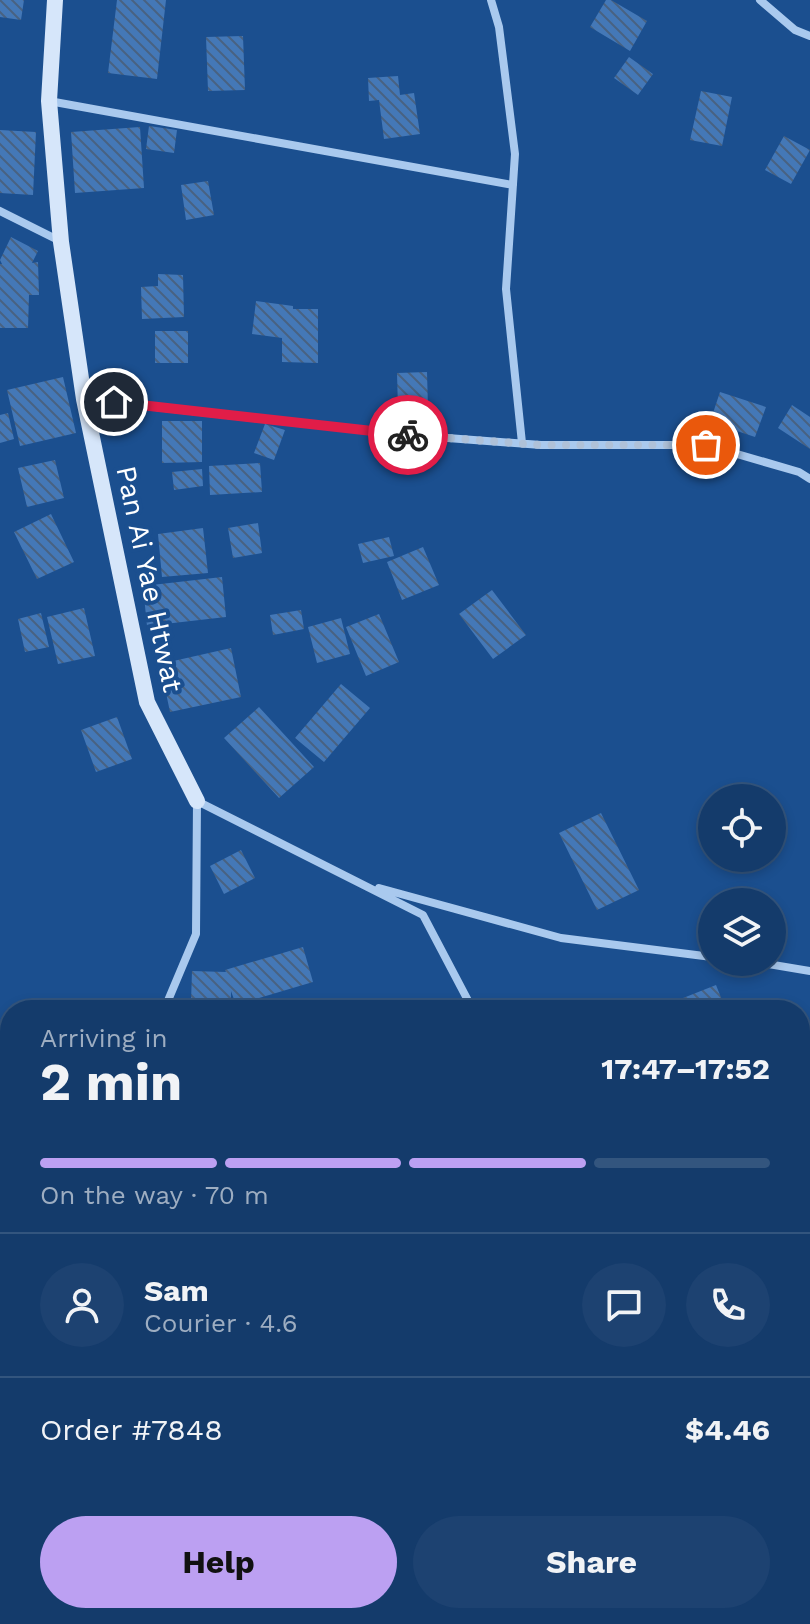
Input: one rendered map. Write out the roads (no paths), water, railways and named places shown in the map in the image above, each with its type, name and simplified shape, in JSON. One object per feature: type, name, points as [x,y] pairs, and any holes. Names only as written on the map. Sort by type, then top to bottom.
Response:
[{"type":"street","name":"Pan Ai Yae Htwat","points":[[55,0],[49,101],[61,242],[84,399],[147,702],[197,801]]},
{"type":"street","points":[[491,0],[499,27],[515,154],[506,289],[522,443]]},
{"type":"street","points":[[760,0],[795,30],[810,36]]},
{"type":"street","points":[[49,101],[513,185]]},
{"type":"street","points":[[0,211],[61,242]]},
{"type":"street","points":[[84,399],[408,435],[522,443],[706,445],[799,472],[810,479]]},
{"type":"street","points":[[168,1000],[196,934],[197,801],[423,915],[468,1000]]},
{"type":"street","points":[[363,883],[561,938],[698,955]]},
{"type":"street","points":[[786,967],[810,971]]}]
